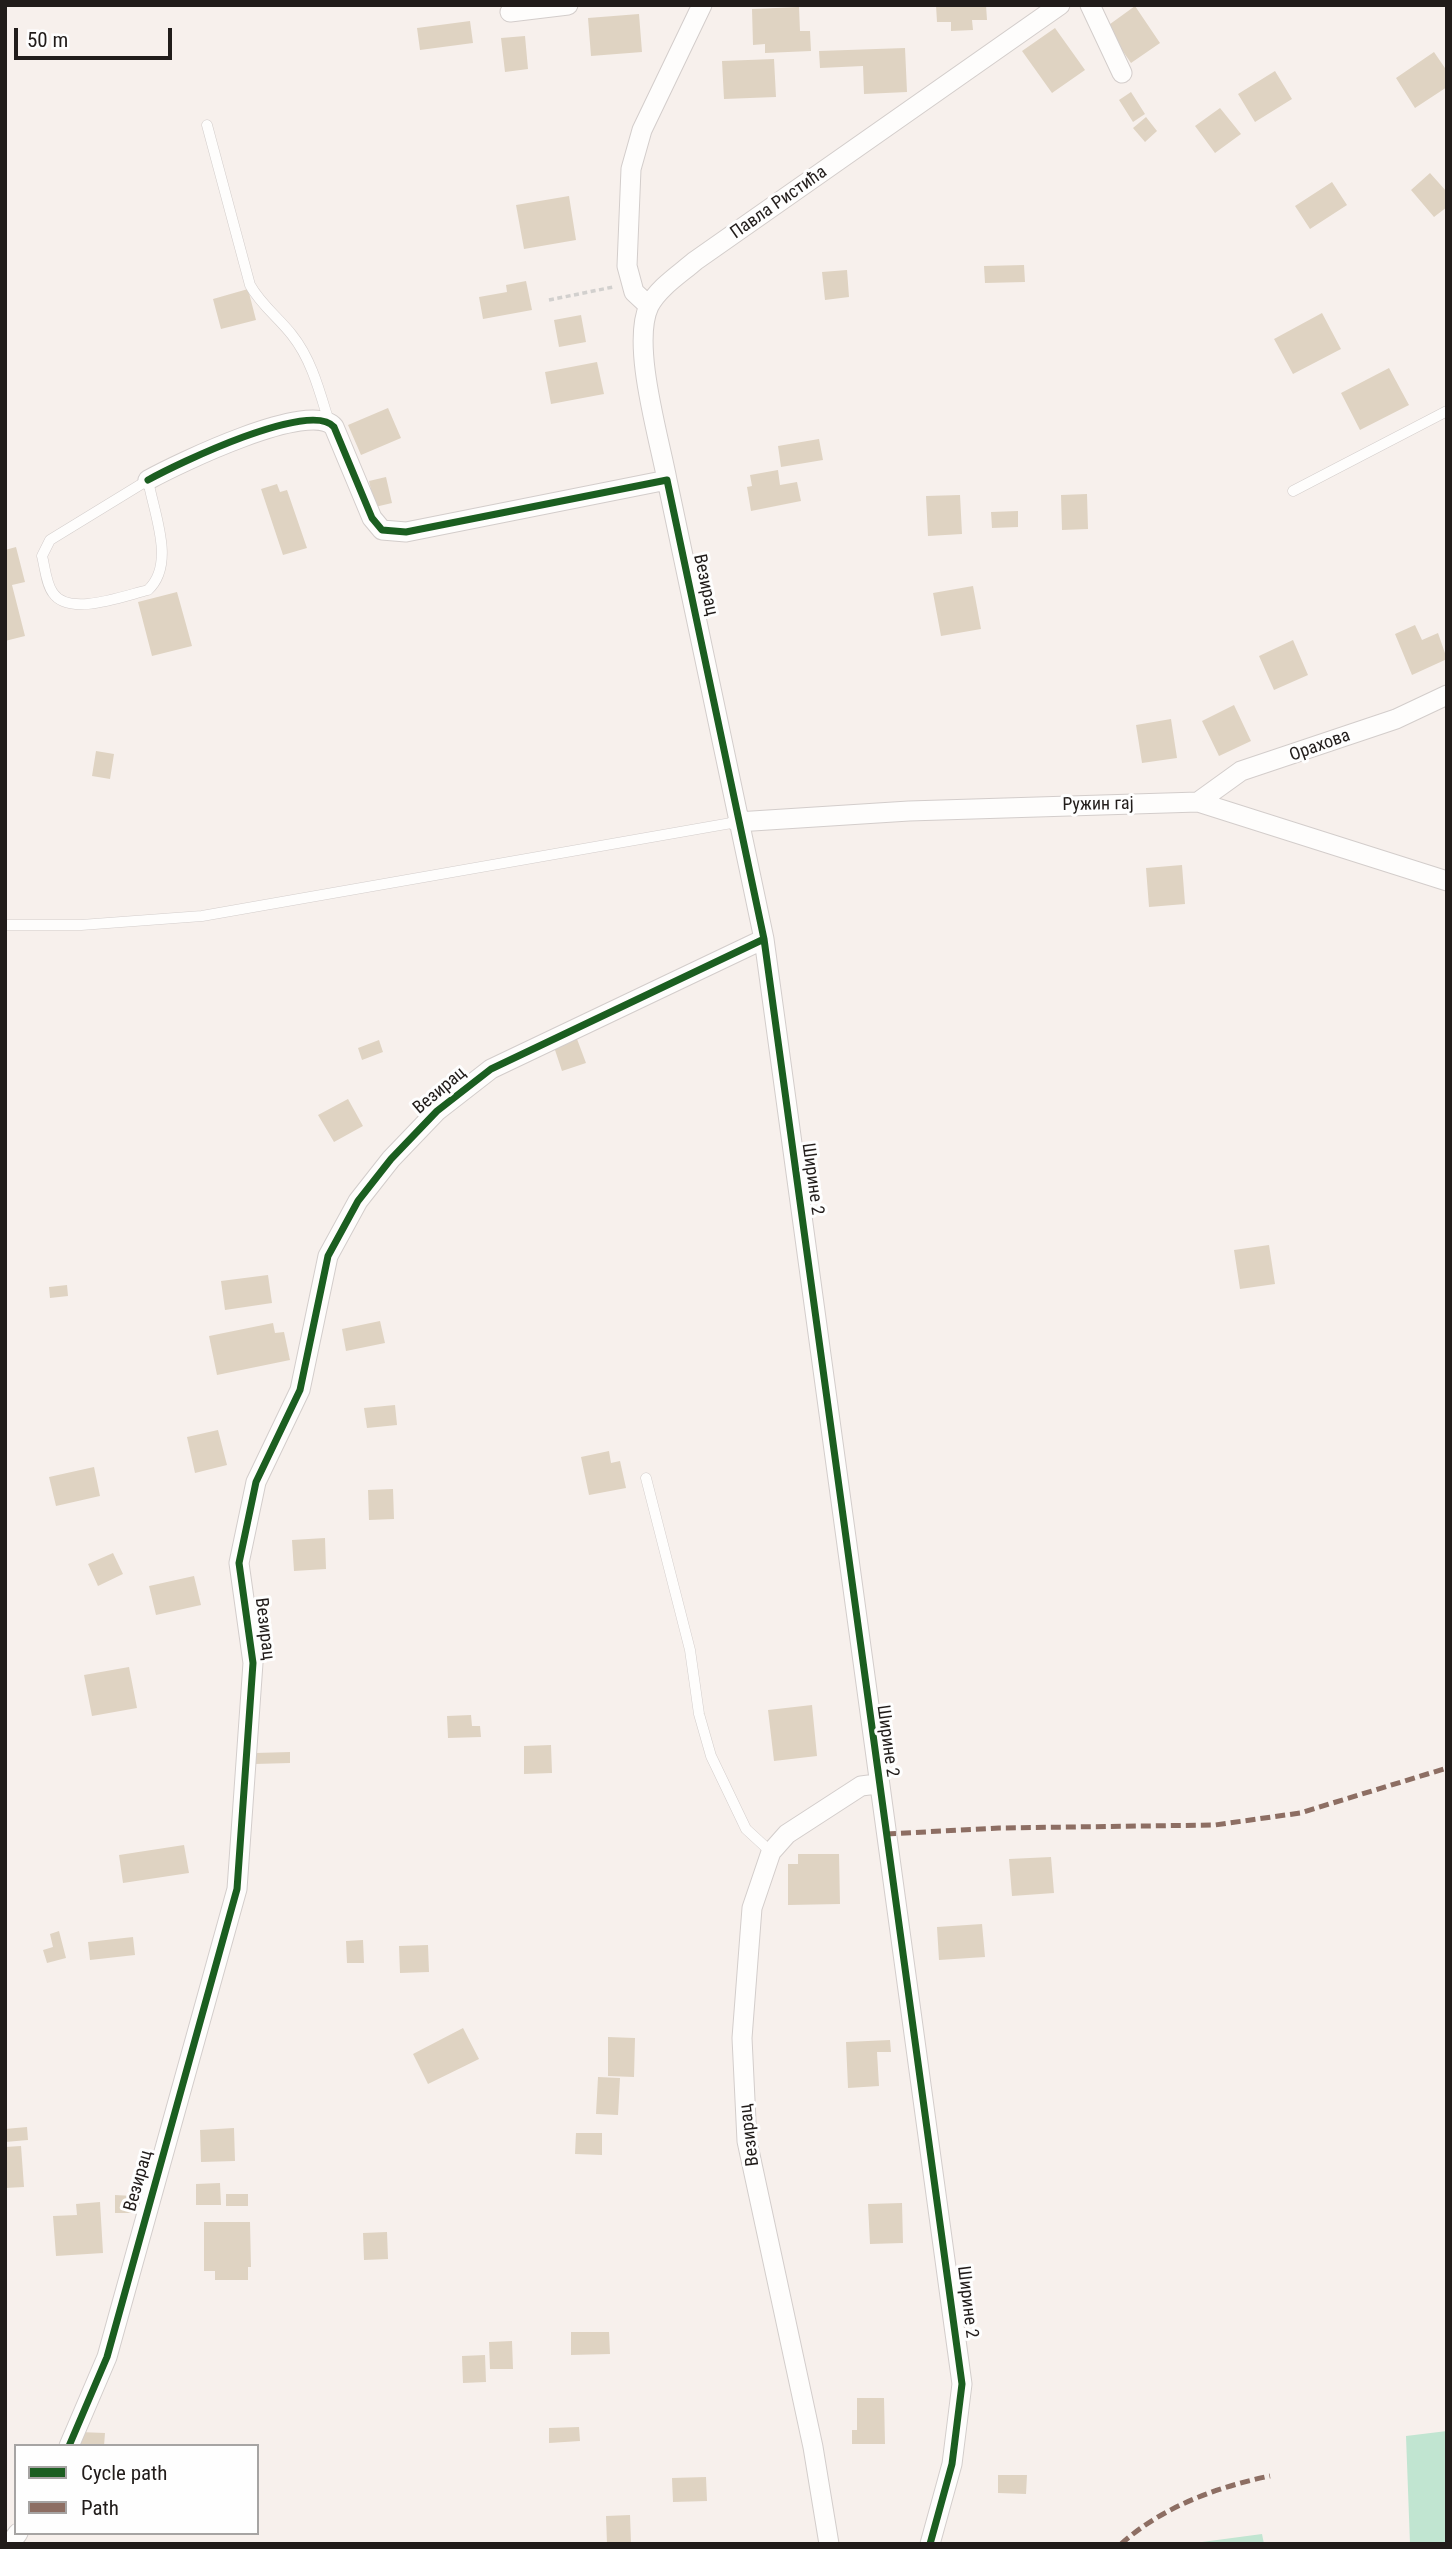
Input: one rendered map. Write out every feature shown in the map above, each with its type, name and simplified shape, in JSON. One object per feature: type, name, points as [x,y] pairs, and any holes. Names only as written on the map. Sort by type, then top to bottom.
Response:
[{"type":"street","points":[[510,12],[568,5]]},
{"type":"street","points":[[148,480],[190,458],[288,423],[314,418],[329,422],[372,518],[382,530],[406,532],[667,480],[644,359],[642,329],[649,306],[639,300],[631,284],[627,254],[631,169],[642,130],[702,5]]},
{"type":"street","name":"Павла Ристића","points":[[649,306],[671,281],[695,261],[1060,5]]},
{"type":"street","points":[[1090,5],[1122,74]]},
{"type":"street","name":"Везирац","points":[[70,2444],[107,2357],[237,1889],[253,1663],[239,1563],[256,1482],[300,1390],[328,1256],[358,1202],[391,1159],[437,1111],[491,1069],[764,939],[737,822],[667,480]]},
{"type":"street","name":"Орахова","points":[[1198,802],[1241,771],[1396,719],[1447,695]]},
{"type":"street","name":"Ружин гај","points":[[737,822],[895,812],[1198,802],[1447,881]]},
{"type":"street","name":"Ширине 2","points":[[764,939],[877,1784],[925,2096],[962,2384],[953,2464],[930,2544]]},
{"type":"street","name":"Везирац","points":[[829,2544],[813,2447],[747,2141],[742,2038],[752,1908],[771,1852],[787,1835],[861,1786],[877,1784]]},
{"type":"lane","points":[[206,125],[250,285],[260,303],[292,336],[302,351],[314,376],[329,422]]},
{"type":"lane","points":[[1293,491],[1447,411]]},
{"type":"lane","points":[[148,480],[163,557],[160,575],[155,584],[148,590],[77,606],[62,604],[51,592],[42,556],[50,540],[148,480]]},
{"type":"lane","points":[[5,925],[81,925],[202,916],[737,822]]},
{"type":"lane","points":[[646,1478],[690,1650],[699,1714],[711,1756],[746,1829],[771,1852]]},
{"type":"path","points":[[550,300],[631,284]]},
{"type":"green space","points":[[1447,2431],[1447,2544],[1410,2544],[1406,2436]]},
{"type":"green space","points":[[1262,2534],[1264,2544],[1187,2544]]},
{"type":"building","points":[[936,5],[986,5],[987,20],[972,20],[973,30],[951,31],[951,22],[937,22]]},
{"type":"building","points":[[1135,6],[1160,43],[1131,63],[1106,27]]},
{"type":"building","points":[[799,7],[800,31],[810,31],[811,51],[765,53],[765,44],[753,45],[752,9]]},
{"type":"building","points":[[639,14],[642,52],[591,56],[588,18]]},
{"type":"building","points":[[470,21],[473,43],[420,50],[417,28]]},
{"type":"building","points":[[1055,28],[1085,70],[1052,93],[1022,51]]},
{"type":"building","points":[[525,36],[528,69],[505,72],[501,38]]},
{"type":"building","points":[[905,48],[907,92],[864,94],[863,66],[820,68],[819,51]]},
{"type":"building","points":[[1434,52],[1447,71],[1447,87],[1415,108],[1396,78]]},
{"type":"building","points":[[774,59],[776,97],[724,99],[722,61]]},
{"type":"building","points":[[1275,71],[1292,99],[1255,122],[1238,94]]},
{"type":"building","points":[[1131,92],[1145,114],[1133,122],[1119,100]]},
{"type":"building","points":[[1220,108],[1241,134],[1215,153],[1195,126]]},
{"type":"building","points":[[1146,117],[1157,131],[1145,142],[1133,128]]},
{"type":"building","points":[[1430,173],[1447,192],[1447,207],[1434,217],[1411,190]]},
{"type":"building","points":[[1332,182],[1347,205],[1310,229],[1295,206]]},
{"type":"building","points":[[569,196],[576,240],[524,249],[516,205]]},
{"type":"building","points":[[1024,265],[1025,282],[985,283],[984,266]]},
{"type":"building","points":[[847,270],[849,297],[825,300],[822,272]]},
{"type":"building","points":[[526,281],[532,310],[483,319],[479,297],[507,292],[506,285]]},
{"type":"building","points":[[248,289],[256,320],[221,329],[213,299]]},
{"type":"building","points":[[1322,313],[1341,349],[1293,374],[1274,339]]},
{"type":"building","points":[[581,315],[586,342],[559,347],[554,320]]},
{"type":"building","points":[[597,362],[604,394],[551,404],[545,372]]},
{"type":"building","points":[[1389,368],[1409,405],[1360,430],[1341,393]]},
{"type":"building","points":[[388,408],[401,438],[361,455],[348,425]]},
{"type":"building","points":[[819,439],[823,460],[781,467],[778,446]]},
{"type":"building","points":[[778,470],[780,485],[797,482],[801,501],[751,511],[747,487],[752,486],[750,475]]},
{"type":"building","points":[[386,477],[392,503],[375,507],[369,481]]},
{"type":"building","points":[[277,484],[280,492],[287,490],[307,548],[283,555],[261,489]]},
{"type":"building","points":[[1087,494],[1088,529],[1062,530],[1061,495]]},
{"type":"building","points":[[960,495],[962,534],[928,536],[926,496]]},
{"type":"building","points":[[1018,511],[1018,527],[992,528],[991,512]]},
{"type":"building","points":[[16,547],[25,582],[12,585],[25,636],[5,641],[5,550]]},
{"type":"building","points":[[973,586],[981,629],[941,636],[933,593]]},
{"type":"building","points":[[177,592],[192,646],[152,656],[138,602]]},
{"type":"building","points":[[1415,625],[1422,640],[1438,633],[1447,659],[1412,675],[1395,634]]},
{"type":"building","points":[[1293,640],[1308,675],[1274,690],[1259,656]]},
{"type":"building","points":[[1234,705],[1251,741],[1219,756],[1202,721]]},
{"type":"building","points":[[1171,719],[1177,758],[1142,763],[1136,725]]},
{"type":"building","points":[[96,751],[114,754],[110,779],[92,776]]},
{"type":"building","points":[[1182,865],[1185,904],[1149,907],[1146,868]]},
{"type":"building","points":[[577,1039],[586,1063],[562,1071],[554,1047]]},
{"type":"building","points":[[379,1040],[383,1052],[362,1060],[358,1048]]},
{"type":"building","points":[[348,1099],[363,1126],[334,1142],[318,1115]]},
{"type":"building","points":[[1269,1245],[1275,1284],[1240,1289],[1234,1250]]},
{"type":"building","points":[[268,1275],[272,1303],[225,1310],[221,1281]]},
{"type":"building","points":[[67,1285],[68,1296],[50,1298],[49,1287]]},
{"type":"building","points":[[380,1321],[385,1343],[346,1351],[342,1329]]},
{"type":"building","points":[[273,1323],[275,1333],[284,1332],[290,1360],[217,1375],[209,1336]]},
{"type":"building","points":[[395,1405],[397,1425],[367,1428],[364,1408]]},
{"type":"building","points":[[218,1430],[227,1465],[195,1473],[187,1437]]},
{"type":"building","points":[[609,1451],[611,1463],[620,1461],[626,1488],[589,1495],[581,1457]]},
{"type":"building","points":[[94,1467],[100,1496],[56,1506],[49,1477]]},
{"type":"building","points":[[393,1489],[394,1519],[369,1520],[368,1490]]},
{"type":"building","points":[[325,1538],[326,1569],[294,1571],[292,1540]]},
{"type":"building","points":[[113,1553],[123,1574],[98,1586],[88,1564]]},
{"type":"building","points":[[194,1576],[201,1605],[156,1615],[149,1586]]},
{"type":"building","points":[[129,1667],[137,1708],[92,1716],[84,1675]]},
{"type":"building","points":[[812,1705],[817,1756],[774,1761],[768,1710]]},
{"type":"building","points":[[471,1715],[472,1726],[480,1726],[481,1737],[448,1738],[447,1716]]},
{"type":"building","points":[[551,1745],[552,1773],[524,1774],[524,1746]]},
{"type":"building","points":[[290,1752],[290,1763],[255,1764],[255,1753]]},
{"type":"building","points":[[184,1845],[189,1873],[123,1883],[119,1855]]},
{"type":"building","points":[[798,1854],[839,1854],[840,1904],[788,1905],[788,1864],[798,1864]]},
{"type":"building","points":[[1051,1857],[1054,1893],[1012,1896],[1009,1859]]},
{"type":"building","points":[[982,1924],[985,1957],[939,1960],[937,1927]]},
{"type":"building","points":[[59,1931],[66,1958],[47,1963],[43,1950],[53,1947],[50,1934]]},
{"type":"building","points":[[133,1937],[135,1955],[90,1960],[88,1942]]},
{"type":"building","points":[[363,1940],[364,1963],[347,1963],[346,1941]]},
{"type":"building","points":[[428,1945],[429,1972],[400,1973],[399,1946]]},
{"type":"building","points":[[463,2028],[479,2059],[428,2084],[413,2054]]},
{"type":"building","points":[[608,2037],[635,2038],[634,2077],[608,2076]]},
{"type":"building","points":[[890,2040],[891,2052],[877,2052],[879,2086],[848,2088],[846,2042]]},
{"type":"building","points":[[598,2077],[620,2078],[618,2115],[596,2114]]},
{"type":"building","points":[[27,2127],[28,2140],[5,2142],[5,2129]]},
{"type":"building","points":[[234,2128],[235,2161],[201,2162],[200,2130]]},
{"type":"building","points":[[576,2133],[602,2133],[602,2155],[575,2154]]},
{"type":"building","points":[[21,2146],[24,2187],[5,2188],[5,2147]]},
{"type":"building","points":[[220,2183],[221,2205],[196,2205],[196,2184]]},
{"type":"building","points":[[226,2194],[248,2194],[248,2206],[226,2206]]},
{"type":"building","points":[[115,2195],[133,2196],[133,2213],[115,2213]]},
{"type":"building","points":[[100,2202],[103,2253],[56,2256],[53,2216],[77,2215],[76,2204]]},
{"type":"building","points":[[902,2203],[903,2243],[870,2244],[868,2204]]},
{"type":"building","points":[[204,2222],[250,2222],[251,2267],[248,2267],[248,2280],[215,2280],[215,2271],[204,2271]]},
{"type":"building","points":[[387,2232],[388,2259],[364,2260],[363,2233]]},
{"type":"building","points":[[571,2332],[609,2332],[610,2354],[571,2355]]},
{"type":"building","points":[[512,2341],[513,2369],[490,2369],[489,2342]]},
{"type":"building","points":[[485,2355],[486,2382],[463,2383],[462,2356]]},
{"type":"building","points":[[857,2398],[884,2398],[885,2444],[852,2444],[852,2430],[857,2430]]},
{"type":"building","points":[[579,2427],[580,2441],[549,2443],[549,2428]]},
{"type":"building","points":[[79,2432],[105,2433],[104,2444],[78,2444]]},
{"type":"building","points":[[998,2475],[1027,2475],[1026,2494],[998,2493]]},
{"type":"building","points":[[706,2477],[707,2501],[673,2502],[672,2478]]},
{"type":"building","points":[[630,2515],[631,2543],[607,2544],[606,2516]]},
{"type":"marked path","points":[[886,1834],[999,1828],[1215,1825],[1300,1813],[1447,1768]]},
{"type":"marked path","points":[[1121,2544],[1154,2519],[1191,2500],[1270,2476]]},
{"type":"cycle path","points":[[148,480],[243,437],[299,421],[321,421],[334,427],[372,518],[382,530],[406,532],[667,480],[764,939],[962,2384],[952,2464],[930,2544]]},
{"type":"cycle path","points":[[70,2444],[107,2357],[237,1889],[253,1663],[239,1563],[256,1482],[300,1390],[328,1256],[358,1201],[391,1159],[437,1111],[491,1069],[764,939]]}]
